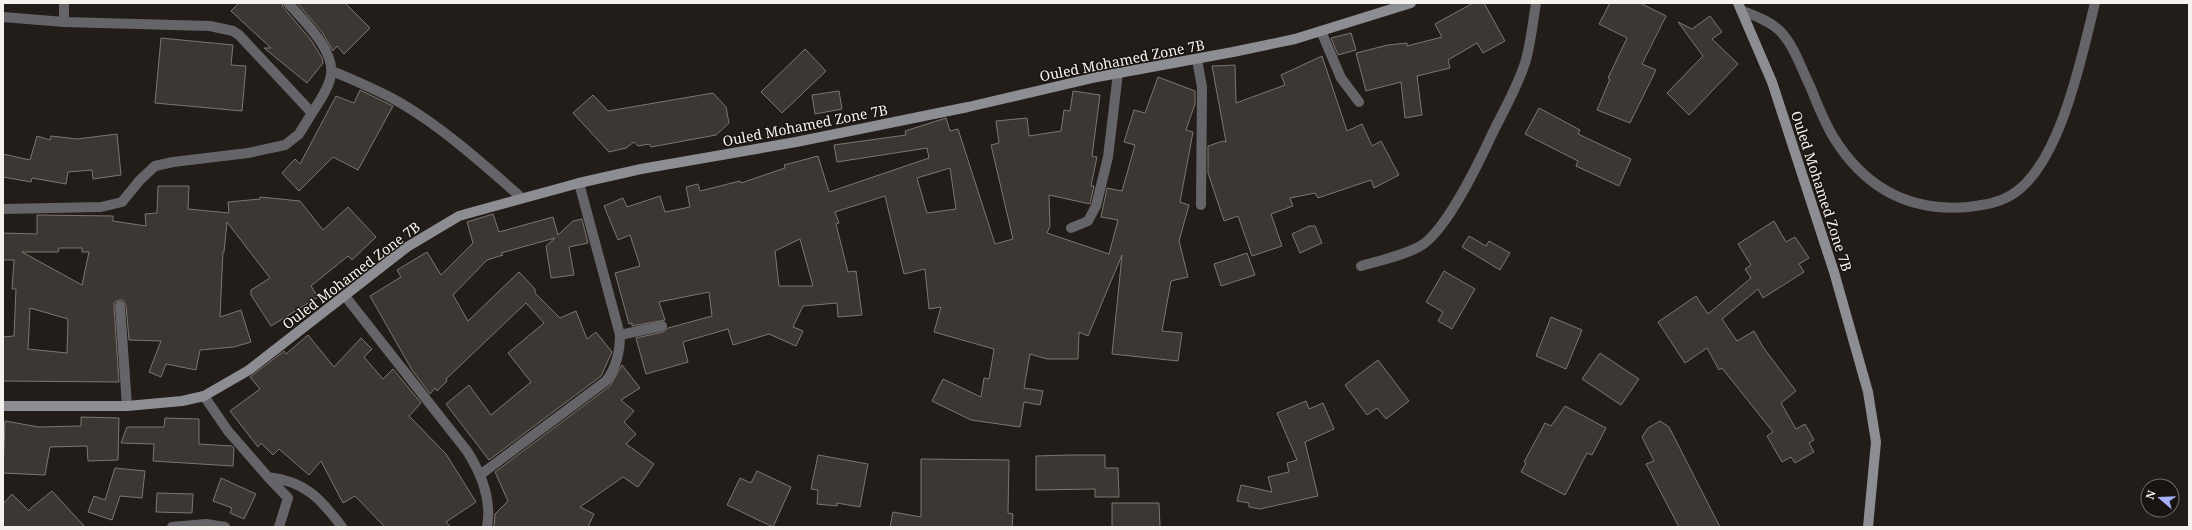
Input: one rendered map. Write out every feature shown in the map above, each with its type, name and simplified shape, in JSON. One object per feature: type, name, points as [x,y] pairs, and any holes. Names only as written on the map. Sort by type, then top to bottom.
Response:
[{"type":"main road","name":"Ouled Mohamed Zone 7B","points":[[3,406],[127,406],[182,401],[204,396],[249,370],[407,247],[459,216],[579,183],[642,169],[796,142],[960,109],[1118,73],[1197,59],[1288,40],[1411,3]]},
{"type":"main road","name":"Ouled Mohamed Zone 7B","points":[[1740,7],[1772,82],[1834,272],[1868,392],[1876,442],[1868,527]]},
{"type":"street","points":[[64,3],[64,22]]},
{"type":"street","points":[[3,209],[100,207],[115,205],[122,202],[144,176],[155,166],[173,162],[248,153],[285,145],[299,134],[322,98],[332,71],[330,58],[324,48],[288,3]]},
{"type":"street","points":[[1361,266],[1425,243],[1436,232],[1476,169],[1514,93],[1526,59],[1536,3]]},
{"type":"street","points":[[1740,7],[1780,30],[1793,50],[1833,137],[1856,169],[1877,186],[1895,197],[1926,206],[1950,208],[1981,205],[2000,201],[2015,193],[2031,177],[2048,152],[2069,104],[2096,3]]},
{"type":"street","points":[[3,18],[64,22],[210,26],[233,31],[312,113]]},
{"type":"street","points":[[1321,31],[1341,78],[1359,102]]},
{"type":"street","points":[[1197,59],[1202,87],[1201,205]]},
{"type":"street","points":[[332,71],[370,86],[404,105],[449,136],[522,198]]},
{"type":"street","points":[[1071,228],[1088,221],[1096,206],[1108,156],[1118,73]]},
{"type":"street","points":[[480,475],[606,381],[616,362],[620,335],[579,183]]},
{"type":"street","points":[[345,296],[467,451],[480,475],[488,503],[487,527]]},
{"type":"street","points":[[120,306],[127,406]]},
{"type":"street","points":[[620,335],[662,326]]},
{"type":"street","points":[[204,396],[228,431],[288,498],[279,527]]},
{"type":"street","points":[[268,477],[287,480],[310,491],[324,504],[342,527]]},
{"type":"street","points":[[172,527],[206,524],[225,527]]},
{"type":"building","points":[[239,3],[282,3],[283,7],[311,40],[322,58],[323,63],[307,83],[264,48],[271,48],[231,11]]},
{"type":"building","points":[[297,3],[345,3],[370,28],[344,54],[337,46],[333,51],[322,32]]},
{"type":"building","points":[[1473,3],[1484,3],[1505,41],[1483,53],[1477,43],[1448,60],[1450,68],[1417,76],[1422,115],[1405,118],[1401,82],[1366,91],[1356,53],[1388,45],[1407,43],[1407,46],[1442,37],[1435,24]]},
{"type":"building","points":[[1610,3],[1640,3],[1666,16],[1642,64],[1656,70],[1630,123],[1597,110],[1610,79],[1608,78],[1627,38],[1599,24]]},
{"type":"building","points":[[1710,16],[1722,32],[1712,39],[1738,64],[1689,115],[1667,93],[1703,56],[1678,22],[1692,29]]},
{"type":"building","points":[[1351,33],[1356,50],[1338,55],[1331,38]]},
{"type":"building","points":[[161,38],[233,45],[231,65],[246,66],[242,111],[155,103]]},
{"type":"building","points":[[805,49],[826,71],[782,113],[761,92]]},
{"type":"building","points":[[1322,56],[1347,131],[1362,124],[1372,146],[1381,141],[1399,175],[1374,188],[1371,180],[1318,198],[1315,193],[1290,198],[1293,206],[1271,214],[1282,246],[1252,256],[1238,216],[1224,221],[1208,173],[1208,146],[1223,141],[1226,142],[1212,66],[1235,65],[1236,103],[1285,85],[1281,75]]},
{"type":"building","points":[[1158,77],[1195,91],[1195,104],[1186,130],[1193,132],[1180,202],[1189,205],[1179,241],[1188,277],[1171,281],[1162,331],[1182,333],[1178,361],[1112,354],[1122,255],[1088,336],[1079,332],[1078,359],[1047,359],[1030,354],[1024,388],[1043,391],[1040,405],[1024,402],[1020,427],[971,420],[932,401],[943,379],[981,397],[984,378],[989,379],[994,349],[934,332],[941,307],[929,309],[925,269],[904,274],[885,196],[835,212],[839,223],[836,224],[848,272],[856,271],[862,315],[838,317],[837,303],[803,306],[793,327],[803,331],[796,346],[769,334],[733,345],[728,329],[683,342],[688,362],[646,374],[636,338],[663,332],[668,328],[712,316],[709,292],[659,302],[665,320],[632,326],[632,323],[629,324],[615,273],[640,266],[630,235],[618,240],[604,206],[623,198],[627,207],[660,196],[665,212],[690,207],[686,187],[698,184],[700,191],[740,181],[741,183],[785,168],[784,165],[818,156],[829,192],[929,158],[927,148],[837,162],[834,145],[906,135],[905,131],[946,118],[950,131],[958,129],[995,244],[1013,239],[991,145],[999,143],[996,121],[1027,118],[1029,136],[1061,131],[1064,110],[1070,111],[1073,91],[1100,95],[1092,156],[1097,157],[1091,186],[1094,186],[1090,204],[1049,195],[1050,226],[1047,233],[1109,254],[1118,220],[1101,217],[1107,188],[1122,191],[1135,145],[1124,142],[1134,110],[1145,113]],"holes":[[[950,168],[956,209],[927,213],[917,178]],[[800,239],[813,286],[779,286],[775,251]]]},
{"type":"building","points":[[360,90],[393,106],[358,170],[333,157],[299,191],[282,173],[295,159],[300,164],[336,96],[354,103]]},
{"type":"building","points":[[839,91],[842,109],[815,114],[812,95]]},
{"type":"building","points":[[713,93],[726,107],[729,123],[716,135],[651,147],[649,144],[638,146],[634,142],[626,148],[609,152],[573,113],[593,95],[608,111]]},
{"type":"building","points":[[1539,108],[1580,130],[1578,134],[1631,159],[1619,186],[1576,166],[1578,161],[1525,134]]},
{"type":"building","points":[[117,134],[121,175],[93,179],[92,170],[68,172],[66,184],[32,178],[31,182],[3,177],[3,154],[30,160],[37,136],[50,140],[51,136],[77,139]]},
{"type":"building","points":[[158,186],[189,186],[188,209],[229,213],[228,202],[260,199],[260,197],[300,201],[323,230],[348,207],[376,237],[352,260],[348,256],[311,286],[318,297],[271,326],[251,295],[251,290],[270,278],[227,222],[224,252],[223,251],[220,317],[241,310],[251,342],[234,347],[200,350],[196,370],[166,364],[161,377],[149,372],[161,341],[129,340],[126,305],[123,300],[119,300],[114,303],[114,306],[119,382],[3,381],[3,337],[14,336],[16,289],[12,289],[14,260],[3,260],[3,233],[37,234],[37,215],[113,216],[113,221],[146,226],[145,214],[157,213]],"holes":[[[59,248],[82,248],[82,252],[89,252],[82,285],[22,252],[58,252]],[[30,308],[68,319],[67,353],[28,349]]]},
{"type":"building","points":[[493,214],[499,232],[553,217],[558,235],[573,221],[582,219],[588,243],[569,247],[574,275],[551,278],[546,246],[555,238],[501,253],[503,255],[487,260],[453,295],[468,321],[519,272],[535,289],[535,293],[560,318],[576,311],[587,339],[596,332],[612,352],[601,376],[489,460],[446,404],[469,385],[491,415],[531,382],[508,353],[544,323],[526,303],[446,379],[447,381],[437,391],[435,388],[430,394],[412,370],[370,296],[401,277],[397,270],[427,252],[441,275],[473,243],[467,222]]},
{"type":"building","points":[[1774,221],[1786,242],[1795,237],[1809,258],[1799,264],[1804,272],[1763,298],[1758,289],[1722,319],[1737,341],[1754,331],[1763,347],[1796,391],[1781,403],[1796,429],[1805,424],[1814,440],[1809,443],[1814,452],[1795,463],[1791,457],[1782,462],[1767,436],[1773,432],[1722,368],[1719,370],[1707,348],[1685,363],[1658,322],[1696,296],[1708,314],[1751,278],[1745,269],[1751,265],[1738,244]]},
{"type":"building","points":[[1309,226],[1315,226],[1322,243],[1300,253],[1292,234]]},
{"type":"building","points":[[1469,236],[1486,246],[1489,241],[1510,253],[1500,270],[1462,247]]},
{"type":"building","points":[[1247,253],[1255,275],[1221,286],[1214,264]]},
{"type":"building","points":[[1444,271],[1475,289],[1452,329],[1438,321],[1443,312],[1426,302]]},
{"type":"building","points":[[1551,317],[1582,330],[1566,369],[1536,356]]},
{"type":"building","points":[[308,335],[334,367],[361,338],[372,349],[364,357],[383,379],[393,369],[421,403],[409,416],[446,454],[476,502],[446,522],[451,527],[385,527],[355,496],[343,503],[321,461],[309,475],[279,449],[273,455],[261,443],[258,447],[230,411],[260,389],[250,377],[284,351],[286,354]]},
{"type":"building","points":[[1600,353],[1639,379],[1621,405],[1582,379]]},
{"type":"building","points":[[1378,360],[1409,401],[1386,419],[1377,408],[1367,415],[1345,385]]},
{"type":"building","points":[[622,365],[640,388],[621,400],[634,411],[624,422],[636,434],[626,444],[654,464],[638,487],[623,477],[580,507],[594,514],[588,527],[494,527],[495,514],[508,501],[495,472],[610,386]]},
{"type":"building","points":[[1306,401],[1309,409],[1323,403],[1334,429],[1305,442],[1318,496],[1260,509],[1249,507],[1249,503],[1237,501],[1241,485],[1272,492],[1268,477],[1289,472],[1287,463],[1297,460],[1277,413]]},
{"type":"building","points":[[1565,406],[1606,428],[1592,455],[1587,453],[1565,495],[1521,472],[1526,463],[1524,462],[1545,423],[1551,426]]},
{"type":"building","points":[[81,417],[119,418],[118,460],[88,461],[87,446],[50,447],[45,475],[3,473],[5,421],[39,427],[81,426]]},
{"type":"building","points":[[165,418],[199,419],[199,444],[232,446],[234,448],[233,466],[153,461],[154,444],[121,443],[127,427],[164,427]]},
{"type":"building","points":[[1660,421],[1669,427],[1720,527],[1679,527],[1646,464],[1654,461],[1642,437],[1648,428]]},
{"type":"building","points":[[818,455],[868,464],[860,507],[837,503],[837,506],[817,504],[818,490],[811,489]]},
{"type":"building","points":[[1105,455],[1105,468],[1118,468],[1119,497],[1095,497],[1095,489],[1036,490],[1036,456]]},
{"type":"building","points":[[921,459],[1009,460],[1008,513],[1013,514],[1012,527],[890,527],[893,512],[921,517]]},
{"type":"building","points":[[115,468],[145,471],[142,498],[120,496],[112,520],[88,512],[94,496],[105,500]]},
{"type":"building","points":[[757,471],[791,487],[773,527],[727,505],[740,478],[751,483]]},
{"type":"building","points":[[221,478],[256,494],[244,519],[230,513],[232,508],[213,501]]},
{"type":"building","points":[[52,491],[85,527],[3,527],[3,504],[12,494],[29,511]]},
{"type":"building","points":[[157,493],[193,494],[192,513],[156,512]]},
{"type":"building","points":[[1112,503],[1159,503],[1160,527],[1112,527]]}]
